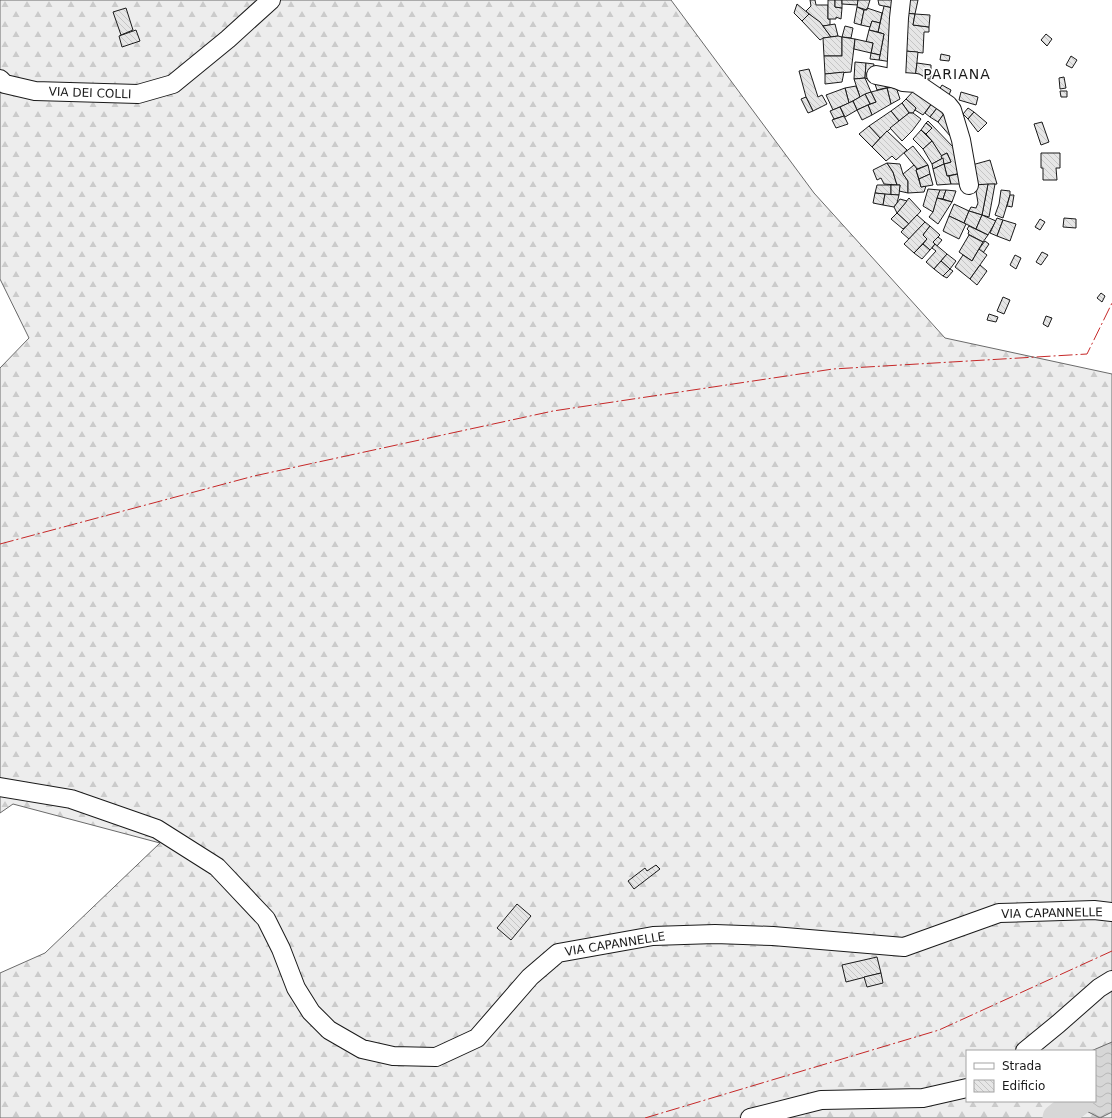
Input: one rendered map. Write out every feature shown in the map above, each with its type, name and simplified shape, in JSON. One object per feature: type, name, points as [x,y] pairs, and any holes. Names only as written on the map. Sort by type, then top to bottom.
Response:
[{"type":"street","name":"VIA DEI COLLI","points":[[0,79],[5,84],[35,91],[138,94],[173,84],[228,39],[271,0]]},
{"type":"street","points":[[896,79],[901,0]]},
{"type":"street","points":[[876,75],[903,82],[916,83],[948,105],[952,110],[961,140],[969,185]]},
{"type":"street","name":"VIA CAPANNELLE","points":[[0,787],[71,799],[157,829],[217,867],[266,920],[282,949],[296,988],[311,1012],[329,1030],[362,1049],[393,1056],[436,1057],[477,1038],[530,977],[558,953],[653,936],[715,934],[773,936],[904,947],[999,913],[1094,910],[1112,912]]},
{"type":"street","points":[[1026,1050],[1099,988],[1112,980]]},
{"type":"street","points":[[750,1118],[822,1100],[923,1098],[966,1088]]},
{"type":"green space","points":[[0,0],[671,0],[814,193],[945,338],[1112,374],[1112,1118],[0,1118],[0,973],[45,953],[160,843],[13,804],[0,813],[0,368],[29,338],[0,279]]},
{"type":"water","points":[[1112,1042],[1112,1112],[1100,1118],[1069,1102],[1096,1102],[1096,1050],[1093,1050]]},
{"type":"building","points":[[810,0],[815,0],[816,5],[828,5],[828,19],[830,19],[830,25],[823,26],[806,11],[811,6]]},
{"type":"building","points":[[828,0],[835,0],[835,7],[842,8],[841,19],[836,17],[836,19],[828,19]]},
{"type":"building","points":[[835,0],[842,0],[842,8],[835,7]]},
{"type":"building","points":[[842,0],[858,0],[858,5],[842,4]]},
{"type":"building","points":[[858,0],[870,0],[867,10],[857,7]]},
{"type":"building","points":[[878,0],[898,0],[897,9],[879,5]]},
{"type":"building","points":[[905,0],[918,0],[915,14],[903,13]]},
{"type":"building","points":[[797,4],[809,14],[802,21],[794,13]]},
{"type":"building","points":[[884,6],[897,9],[892,62],[879,60],[884,34],[878,32]]},
{"type":"building","points":[[857,7],[864,10],[861,25],[854,23]]},
{"type":"building","points":[[126,8],[133,30],[121,35],[113,12]]},
{"type":"building","points":[[867,8],[882,13],[880,23],[872,21],[870,27],[861,25],[864,10],[867,10]]},
{"type":"building","points":[[903,13],[915,14],[913,25],[929,27],[929,32],[924,32],[923,53],[905,51]]},
{"type":"building","points":[[809,14],[820,22],[831,37],[820,40],[802,21]]},
{"type":"building","points":[[915,14],[930,15],[929,27],[913,25]]},
{"type":"building","points":[[872,21],[880,23],[878,32],[869,30]]},
{"type":"building","points":[[835,24],[838,36],[831,37],[823,26]]},
{"type":"building","points":[[845,26],[853,28],[851,38],[842,37]]},
{"type":"building","points":[[136,30],[140,41],[122,47],[119,36]]},
{"type":"building","points":[[869,30],[884,34],[880,55],[871,53],[873,43],[866,42]]},
{"type":"building","points":[[1046,34],[1052,39],[1047,46],[1041,40]]},
{"type":"building","points":[[838,36],[842,37],[842,56],[824,56],[823,38]]},
{"type":"building","points":[[842,37],[855,39],[851,72],[825,74],[824,56],[842,56]]},
{"type":"building","points":[[855,39],[873,43],[871,53],[854,49]]},
{"type":"building","points":[[905,51],[918,52],[915,81],[902,80]]},
{"type":"building","points":[[871,53],[880,55],[879,60],[870,59]]},
{"type":"building","points":[[941,54],[950,56],[949,61],[940,60]]},
{"type":"building","points":[[1071,56],[1077,60],[1072,68],[1066,65]]},
{"type":"building","points":[[855,62],[866,63],[865,78],[854,79]]},
{"type":"building","points":[[866,63],[874,64],[871,80],[865,78]]},
{"type":"building","points":[[917,63],[931,65],[931,79],[915,78]]},
{"type":"building","points":[[809,69],[818,97],[822,95],[827,104],[813,111],[806,97],[799,71]]},
{"type":"building","points":[[844,72],[842,82],[825,84],[825,74]]},
{"type":"building","points":[[1064,77],[1066,88],[1060,89],[1059,78]]},
{"type":"building","points":[[865,78],[871,92],[860,97],[854,79]]},
{"type":"building","points":[[889,83],[890,87],[877,90],[875,84]]},
{"type":"building","points":[[942,85],[951,90],[949,95],[939,90]]},
{"type":"building","points":[[856,86],[860,97],[849,103],[845,88]]},
{"type":"building","points":[[918,86],[935,99],[923,115],[915,110],[916,108],[906,99]]},
{"type":"building","points":[[896,87],[900,99],[891,104],[887,88]]},
{"type":"building","points":[[845,88],[849,103],[833,110],[826,95]]},
{"type":"building","points":[[887,88],[891,104],[872,115],[868,105],[876,102],[871,92]]},
{"type":"building","points":[[1060,91],[1067,91],[1067,97],[1061,97]]},
{"type":"building","points":[[871,92],[876,102],[870,104],[865,94]]},
{"type":"building","points":[[961,92],[978,97],[976,105],[959,100]]},
{"type":"building","points":[[865,94],[870,104],[857,110],[853,101]]},
{"type":"building","points":[[806,97],[813,111],[808,113],[801,99]]},
{"type":"building","points":[[906,99],[916,108],[913,113],[909,113],[902,103]]},
{"type":"building","points":[[935,99],[941,103],[930,117],[925,113]]},
{"type":"building","points":[[853,101],[857,110],[845,117],[840,107]]},
{"type":"building","points":[[902,103],[909,113],[899,121],[891,111]]},
{"type":"building","points":[[941,103],[948,108],[938,122],[930,117]]},
{"type":"building","points":[[868,105],[872,115],[862,120],[857,110]]},
{"type":"building","points":[[840,107],[844,116],[834,119],[830,111]]},
{"type":"building","points":[[948,108],[951,137],[938,122]]},
{"type":"building","points":[[968,108],[974,112],[968,119],[963,114]]},
{"type":"building","points":[[891,111],[899,121],[880,138],[869,126]]},
{"type":"building","points":[[974,112],[987,123],[978,132],[968,119]]},
{"type":"building","points":[[909,113],[913,113],[921,119],[902,141],[890,128]]},
{"type":"building","points":[[844,116],[848,124],[836,128],[832,120]]},
{"type":"building","points":[[928,121],[956,150],[962,173],[947,176],[944,164],[951,162],[947,153],[941,156],[926,134],[932,128],[926,123]]},
{"type":"building","points":[[1042,122],[1049,142],[1041,145],[1034,124]]},
{"type":"building","points":[[926,123],[932,128],[926,134],[921,130]]},
{"type":"building","points":[[869,126],[880,138],[872,147],[859,134]]},
{"type":"building","points":[[921,130],[932,141],[923,149],[913,139]]},
{"type":"building","points":[[887,131],[907,150],[896,160],[892,156],[886,161],[872,147]]},
{"type":"building","points":[[932,141],[943,158],[932,164],[923,149]]},
{"type":"building","points":[[913,146],[928,165],[917,169],[904,153]]},
{"type":"building","points":[[947,153],[951,162],[944,164],[941,156]]},
{"type":"building","points":[[1041,153],[1060,153],[1060,168],[1056,168],[1057,180],[1043,180]]},
{"type":"building","points":[[943,158],[944,164],[933,169],[932,164]]},
{"type":"building","points":[[990,160],[997,184],[975,185],[972,165]]},
{"type":"building","points":[[887,163],[893,172],[897,185],[884,184],[881,178],[877,180],[873,170]]},
{"type":"building","points":[[887,163],[900,164],[903,174],[908,181],[908,193],[899,191],[900,185],[897,185],[893,172]]},
{"type":"building","points":[[944,164],[951,184],[937,185],[933,169]]},
{"type":"building","points":[[914,165],[917,169],[921,187],[926,186],[924,192],[908,193],[908,181],[903,174]]},
{"type":"building","points":[[928,165],[930,174],[919,179],[916,170]]},
{"type":"building","points":[[962,173],[961,184],[951,184],[949,176]]},
{"type":"building","points":[[930,174],[933,185],[921,187],[919,179]]},
{"type":"building","points":[[988,184],[995,184],[989,217],[982,215]]},
{"type":"building","points":[[988,184],[982,215],[969,211],[971,207],[976,208],[978,203],[975,185]]},
{"type":"building","points":[[877,185],[891,185],[891,195],[875,193]]},
{"type":"building","points":[[891,185],[900,185],[899,195],[891,195]]},
{"type":"building","points":[[928,189],[940,190],[933,212],[923,206]]},
{"type":"building","points":[[940,190],[946,190],[943,199],[937,198]]},
{"type":"building","points":[[946,190],[956,191],[952,202],[943,199]]},
{"type":"building","points":[[1001,190],[1010,191],[1003,218],[995,215],[999,204]]},
{"type":"building","points":[[875,193],[885,194],[883,205],[873,203]]},
{"type":"building","points":[[885,194],[899,195],[897,203],[894,207],[883,205]]},
{"type":"building","points":[[1010,195],[1014,195],[1012,207],[1007,206]]},
{"type":"building","points":[[909,198],[921,211],[909,224],[897,213]]},
{"type":"building","points":[[937,198],[952,202],[938,224],[929,217],[933,212]]},
{"type":"building","points":[[900,199],[907,201],[897,213],[894,207]]},
{"type":"building","points":[[954,204],[969,211],[964,223],[949,216]]},
{"type":"building","points":[[969,211],[982,215],[976,229],[964,223]]},
{"type":"building","points":[[897,213],[909,224],[903,229],[891,219]]},
{"type":"building","points":[[917,215],[925,222],[909,239],[901,232]]},
{"type":"building","points":[[982,215],[996,221],[988,235],[976,229]]},
{"type":"building","points":[[949,216],[966,224],[959,239],[943,231]]},
{"type":"building","points":[[997,218],[1003,220],[997,236],[990,233]]},
{"type":"building","points":[[1064,218],[1076,219],[1076,228],[1063,227]]},
{"type":"building","points":[[1040,219],[1045,222],[1040,230],[1035,227]]},
{"type":"building","points":[[1003,220],[1016,224],[1010,241],[997,236]]},
{"type":"building","points":[[925,222],[930,226],[923,235],[927,239],[914,253],[904,244]]},
{"type":"building","points":[[930,226],[940,235],[933,242],[935,244],[930,250],[923,244],[927,239],[923,235]]},
{"type":"building","points":[[969,226],[988,235],[983,242],[968,234],[969,231],[967,229]]},
{"type":"building","points":[[969,235],[983,242],[972,261],[959,252]]},
{"type":"building","points":[[938,237],[942,240],[937,246],[933,242]]},
{"type":"building","points":[[985,241],[989,244],[983,253],[979,249]]},
{"type":"building","points":[[923,244],[930,250],[922,259],[914,253]]},
{"type":"building","points":[[935,244],[947,254],[934,269],[926,262],[936,251],[932,248]]},
{"type":"building","points":[[979,249],[987,255],[970,279],[955,267],[963,255],[972,261]]},
{"type":"building","points":[[1042,252],[1048,255],[1041,265],[1036,262]]},
{"type":"building","points":[[947,254],[956,261],[950,269],[941,261]]},
{"type":"building","points":[[1015,255],[1021,258],[1016,269],[1010,265]]},
{"type":"building","points":[[941,261],[950,269],[943,276],[934,269]]},
{"type":"building","points":[[980,265],[987,271],[977,285],[970,279]]},
{"type":"building","points":[[950,269],[953,271],[947,278],[943,276]]},
{"type":"building","points":[[1101,293],[1105,296],[1102,302],[1097,298]]},
{"type":"building","points":[[1003,297],[1010,300],[1004,314],[997,311]]},
{"type":"building","points":[[989,314],[998,317],[996,322],[987,320]]},
{"type":"building","points":[[1046,316],[1052,318],[1048,327],[1043,324]]},
{"type":"building","points":[[656,865],[660,869],[634,889],[628,881],[645,868],[647,871]]},
{"type":"building","points":[[517,904],[531,916],[511,940],[497,928]]},
{"type":"building","points":[[877,957],[881,973],[846,982],[842,965]]},
{"type":"building","points":[[881,973],[883,983],[867,987],[864,977]]},
{"type":"waterway","points":[[1057,1118],[1078,1102]]},
{"type":"power","points":[[0,544],[254,476],[553,411],[833,369],[1087,354],[1112,303]]},
{"type":"power","points":[[645,1118],[939,1030],[1112,951]]},
{"type":"district","name":"PARIANA","points":[[957,74]]}]
